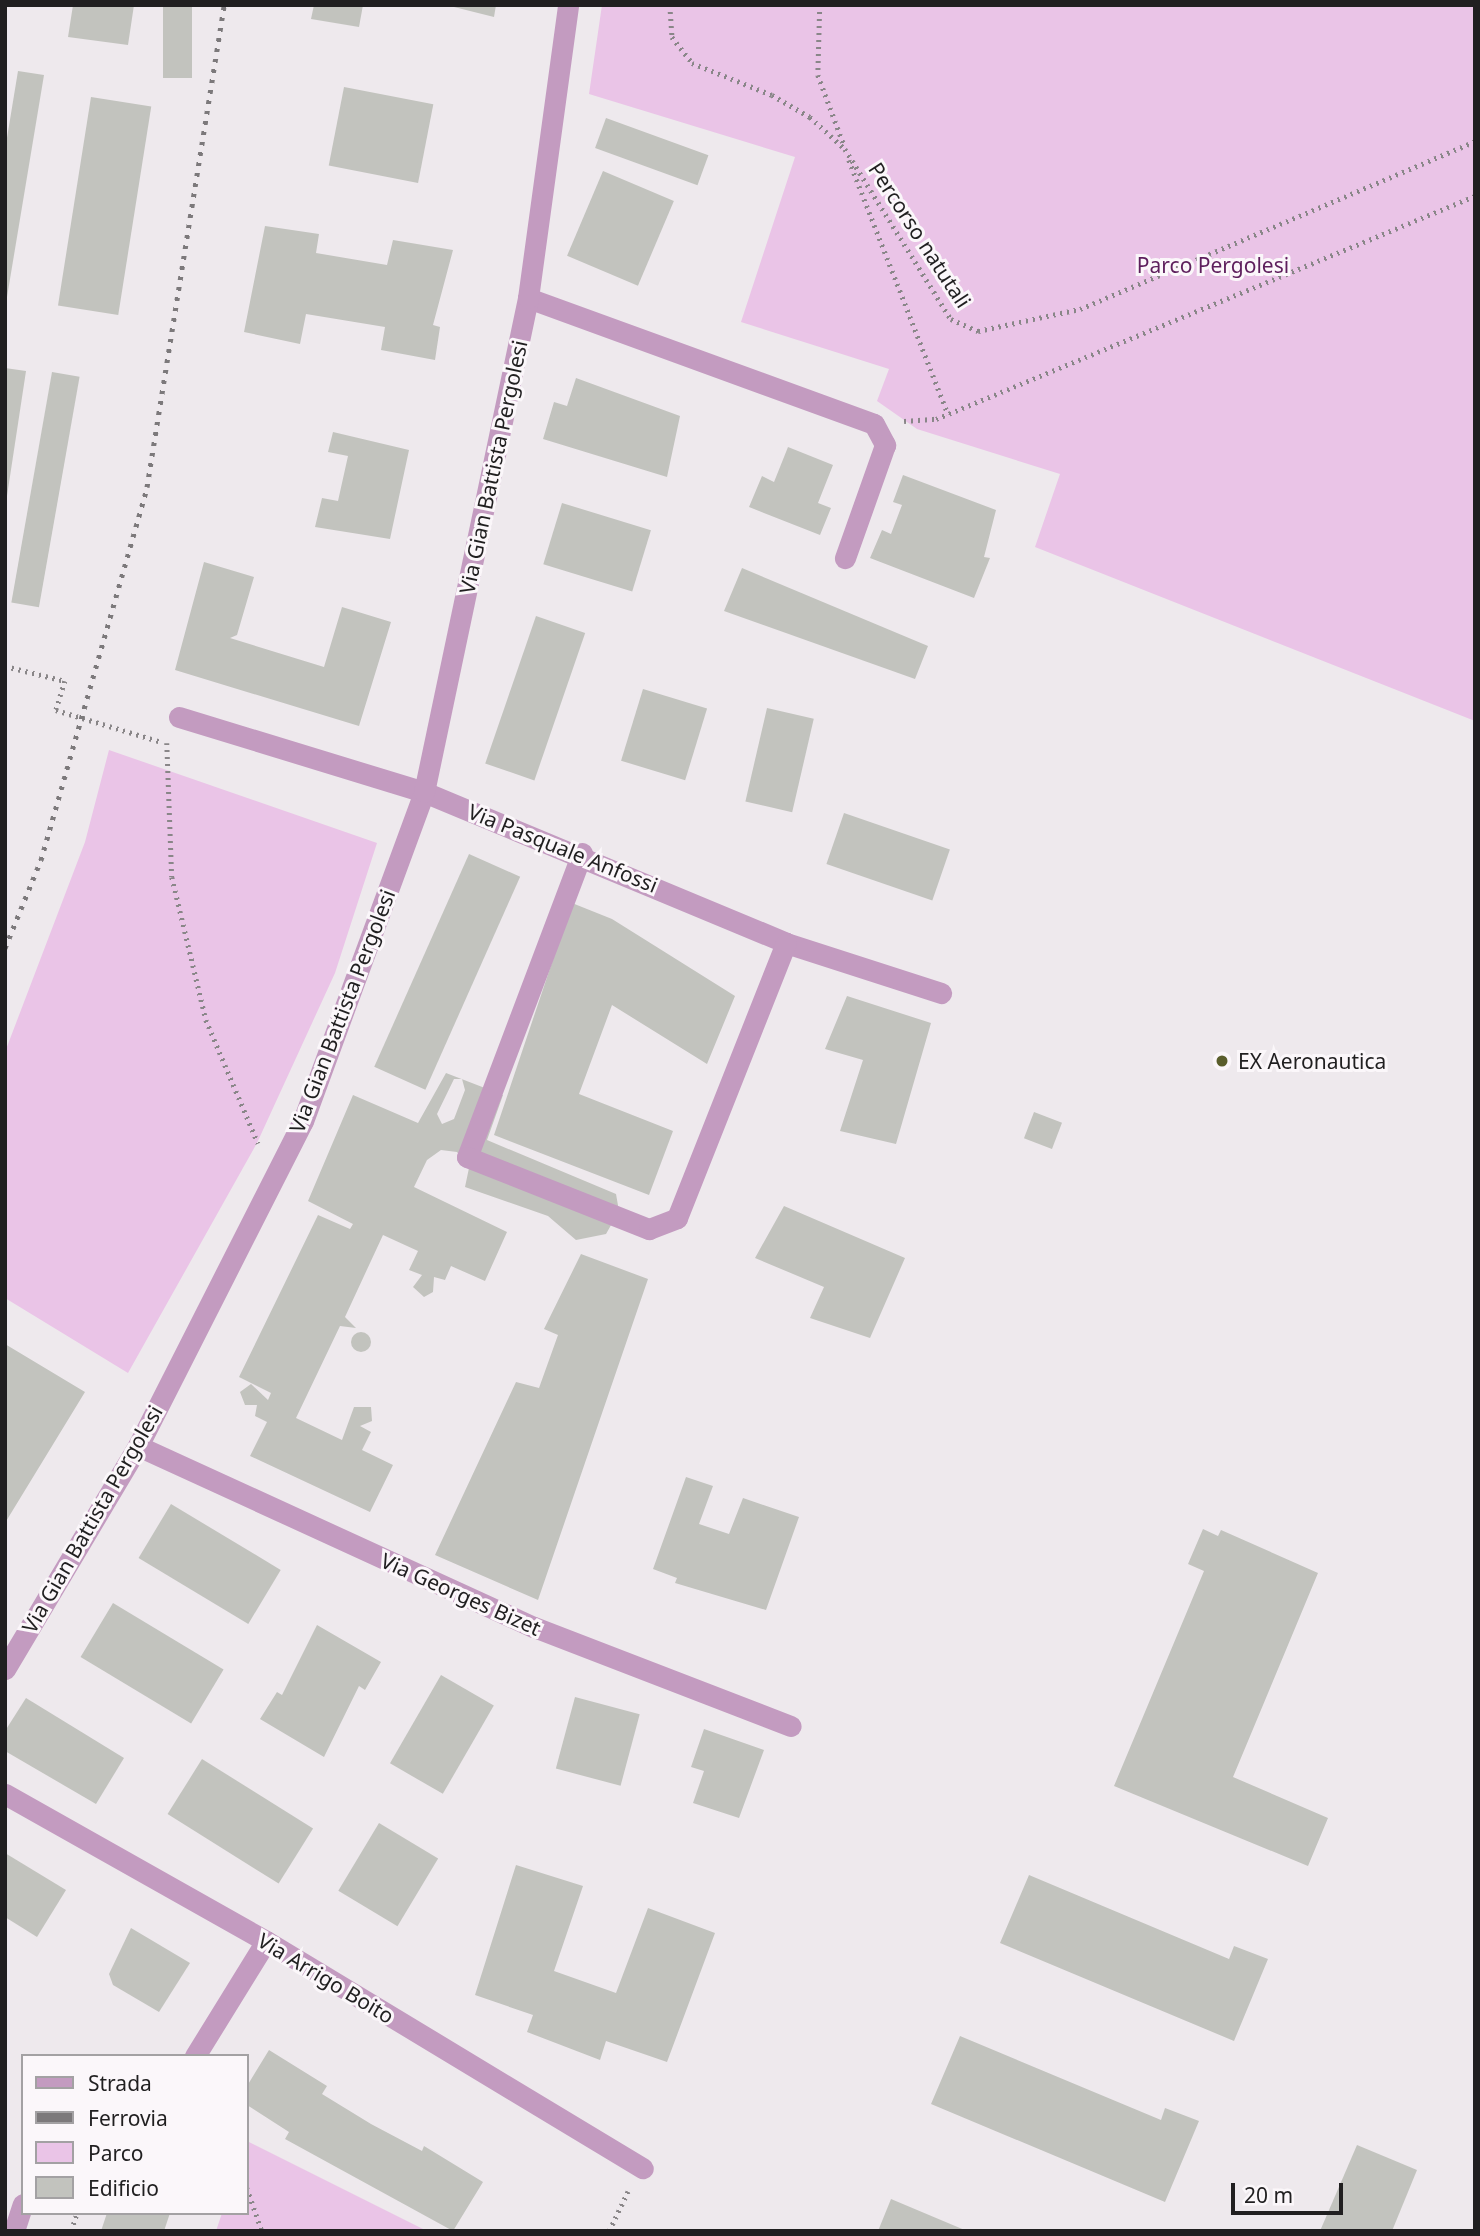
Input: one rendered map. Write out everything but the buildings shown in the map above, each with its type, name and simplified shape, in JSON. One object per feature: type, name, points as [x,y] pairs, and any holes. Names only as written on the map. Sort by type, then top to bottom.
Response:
[{"type":"street","name":"Via Gian Battista Pergolesi","points":[[5,1669],[138,1446],[303,1121],[424,792],[528,298],[568,5]]},
{"type":"street","points":[[528,298],[874,424],[885,445],[845,558]]},
{"type":"street","name":"Via Pasquale Anfossi","points":[[178,717],[424,792],[582,853],[786,943],[941,993]]},
{"type":"street","points":[[582,853],[467,1157],[649,1229],[677,1218],[786,943]]},
{"type":"street","name":"Via Georges Bizet","points":[[138,1446],[534,1627],[791,1726]]},
{"type":"street","name":"Via Arrigo Boito","points":[[5,1794],[266,1941],[641,2168]]},
{"type":"street","points":[[196,2054],[266,1941]]},
{"type":"street","points":[[14,2231],[21,2210]]},
{"type":"path","name":"Percorso natutali","points":[[670,5],[672,37],[692,64],[772,95],[810,117],[845,149],[951,319],[978,331],[1080,309],[1475,141]]},
{"type":"path","points":[[820,5],[818,75],[948,414]]},
{"type":"path","points":[[874,424],[948,414],[1475,196]]},
{"type":"path","points":[[5,666],[65,681],[56,710],[167,743],[172,877],[206,1020],[272,1181]]},
{"type":"path","points":[[609,2231],[641,2168]]},
{"type":"path","points":[[248,2191],[262,2231]]},
{"type":"green space","name":"Parco Pergolesi","points":[[602,5],[1475,5],[1475,721],[1035,547],[1060,474],[917,429],[877,401],[889,369],[741,322],[795,157],[589,94]]},
{"type":"green space","points":[[109,750],[377,843],[335,973],[257,1143],[128,1373],[5,1298],[5,1052],[85,842]]},
{"type":"green space","points":[[248,2142],[427,2231],[216,2231],[221,2215],[248,2215]]},
{"type":"railway","points":[[5,948],[41,860],[147,487],[224,5]]},
{"type":"place","name":"EX Aeronautica","points":[[1222,1061]]}]
